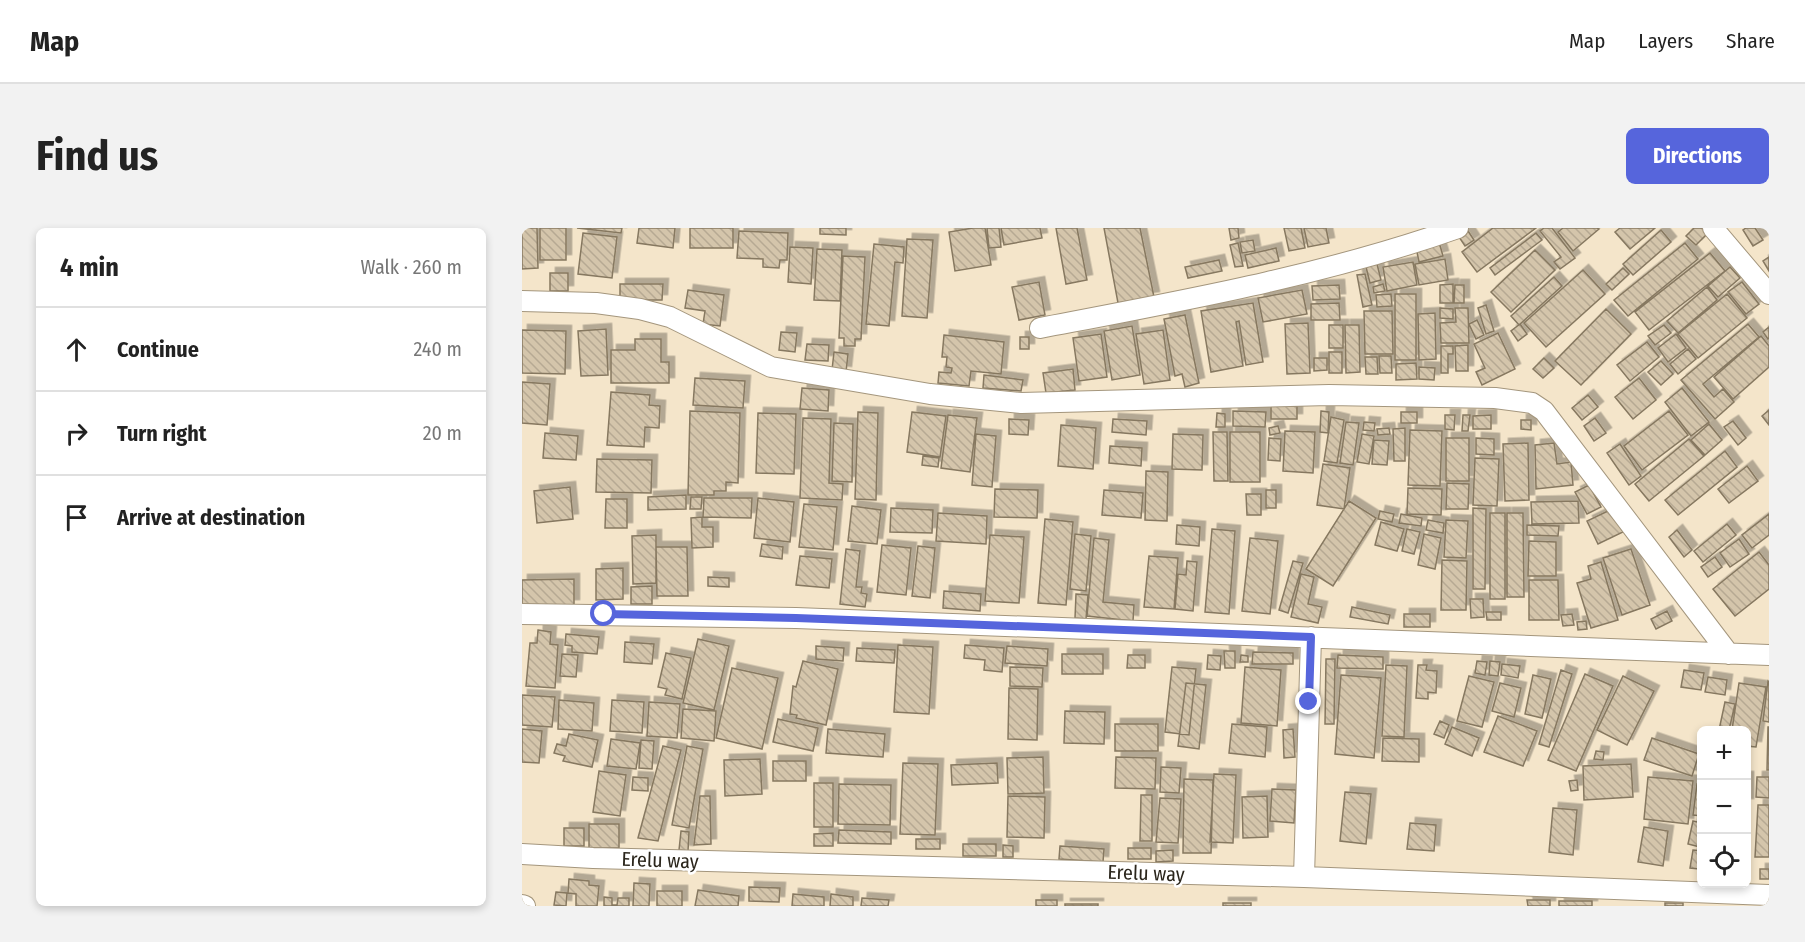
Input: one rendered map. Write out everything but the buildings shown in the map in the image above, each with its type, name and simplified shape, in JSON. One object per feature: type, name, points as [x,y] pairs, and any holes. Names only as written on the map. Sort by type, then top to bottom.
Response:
[{"type":"street","points":[[1040,328],[1277,282],[1403,247],[1458,228]]},
{"type":"street","points":[[1713,228],[1769,294]]},
{"type":"street","points":[[522,301],[596,303],[640,309],[670,317],[771,368],[930,394],[1021,403],[1329,395],[1495,398],[1532,403],[1544,411],[1729,654]]},
{"type":"street","points":[[522,614],[796,618],[1769,655]]},
{"type":"street","points":[[1304,878],[1311,637]]},
{"type":"street","name":"Erelu way","points":[[522,854],[605,859],[1304,878],[1769,895]]},
{"type":"route","points":[[604,614],[796,618],[1311,637],[1309,702]]}]
